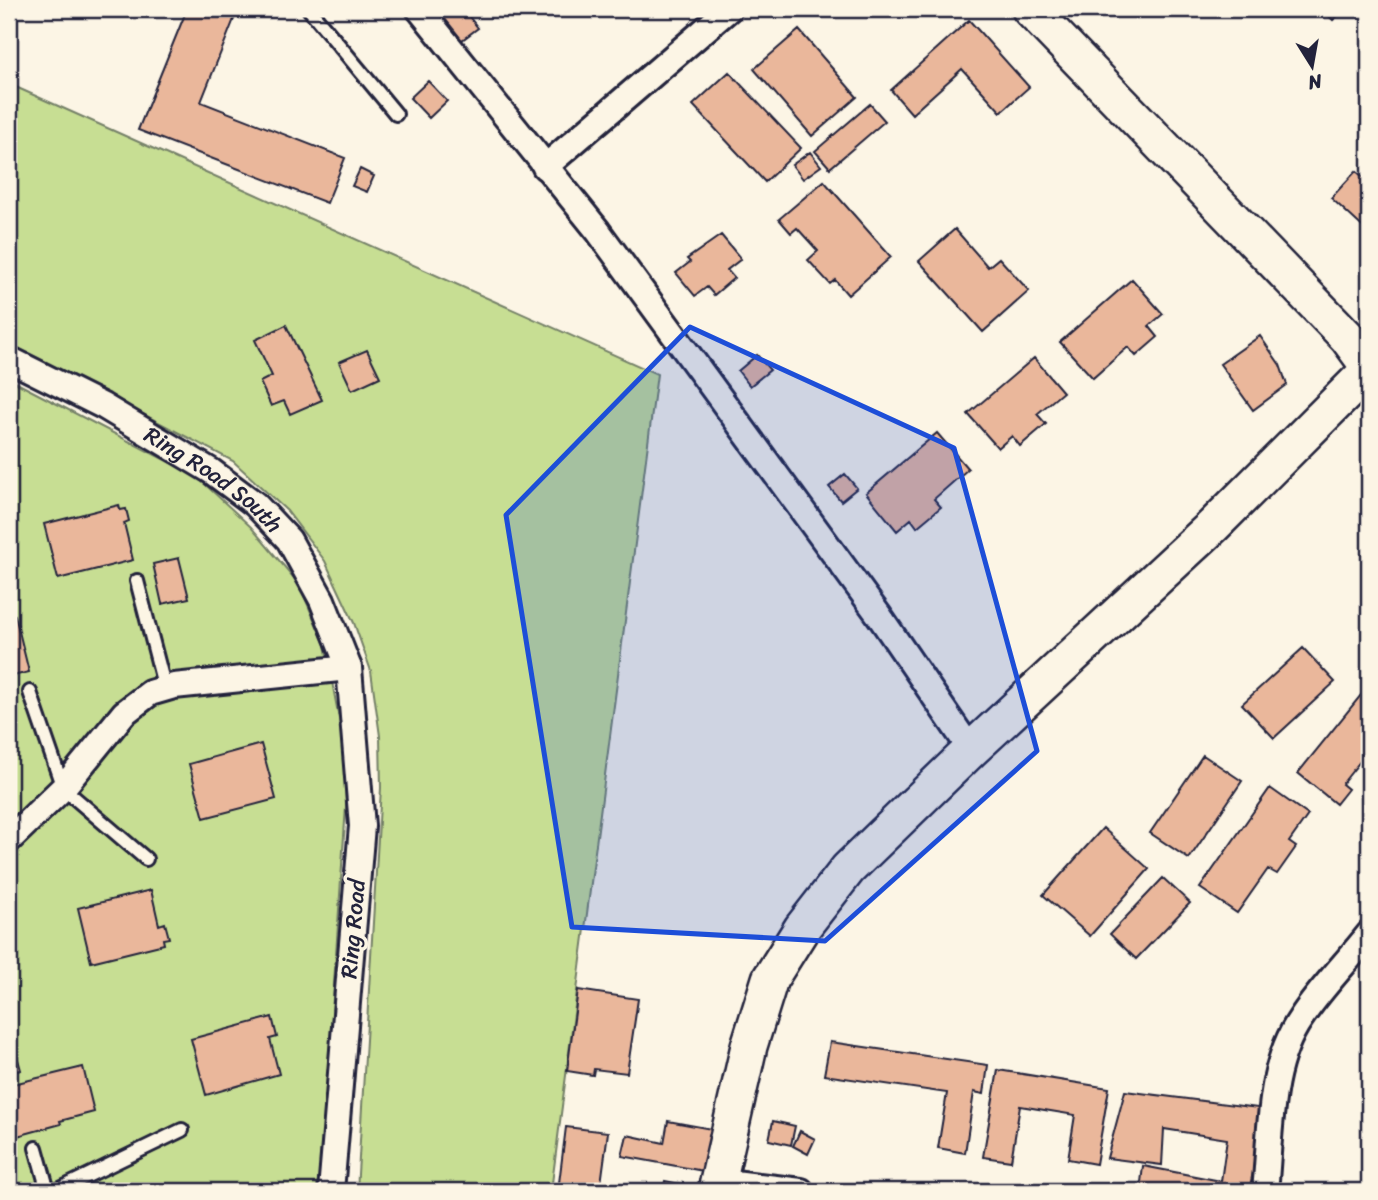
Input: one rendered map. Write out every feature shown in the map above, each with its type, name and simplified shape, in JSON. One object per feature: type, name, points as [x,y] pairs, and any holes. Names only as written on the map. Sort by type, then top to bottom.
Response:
[{"type":"street","points":[[419,9],[598,231],[870,603],[971,750]]},
{"type":"street","points":[[545,167],[729,9]]},
{"type":"street","points":[[801,1191],[717,1186],[749,1046],[771,979],[802,928],[848,869],[971,750],[1213,526],[1369,369],[1347,337],[1030,9]]},
{"type":"street","name":"Ring Road South","points":[[9,359],[103,406],[211,471],[254,504],[289,540],[322,600],[349,668]]},
{"type":"street","points":[[9,839],[63,788],[124,713],[150,693],[349,668]]},
{"type":"street","name":"Ring Road","points":[[331,1191],[362,826],[349,668]]},
{"type":"street","points":[[1265,1191],[1278,1070],[1289,1041],[1300,1019],[1369,934]]},
{"type":"lane","points":[[309,9],[396,114]]},
{"type":"lane","points":[[137,581],[165,689]]},
{"type":"lane","points":[[30,692],[63,788],[146,859]]},
{"type":"lane","points":[[56,1191],[182,1130]]},
{"type":"lane","points":[[36,1148],[48,1191]]},
{"type":"highlighted area","points":[[690,327],[954,448],[1037,751],[825,941],[572,927],[506,515]]},
{"type":"green space","points":[[9,84],[657,374],[551,1191],[357,1191],[381,788],[380,736],[371,671],[354,623],[325,561],[287,511],[233,461],[9,344]]},
{"type":"green space","points":[[9,379],[196,476],[251,527],[299,584],[325,645],[344,745],[346,806],[320,1191],[9,1191]]},
{"type":"building","points":[[187,9],[238,9],[201,102],[345,158],[327,203],[138,130]]},
{"type":"building","points":[[424,9],[463,9],[478,28],[454,46]]},
{"type":"building","points":[[1322,9],[1345,9],[1333,20]]},
{"type":"building","points":[[969,20],[1029,87],[1001,112],[962,69],[912,114],[891,90]]},
{"type":"building","points":[[799,30],[857,97],[812,136],[754,69]]},
{"type":"building","points":[[729,72],[801,148],[765,182],[693,105]]},
{"type":"building","points":[[428,81],[447,101],[429,118],[410,98]]},
{"type":"building","points":[[870,104],[885,121],[830,168],[815,151]]},
{"type":"building","points":[[810,152],[821,166],[803,179],[792,165]]},
{"type":"building","points":[[360,169],[374,176],[367,192],[352,186]]},
{"type":"building","points":[[1356,171],[1369,182],[1369,233],[1331,198]]},
{"type":"building","points":[[824,181],[891,257],[848,295],[835,280],[830,284],[808,260],[818,251],[797,228],[791,233],[779,219]]},
{"type":"building","points":[[955,229],[988,267],[999,258],[1029,291],[983,332],[919,261]]},
{"type":"building","points":[[721,235],[741,259],[727,270],[734,278],[714,295],[707,287],[695,296],[676,273],[690,262],[687,259]]},
{"type":"building","points":[[1132,279],[1163,314],[1149,326],[1158,337],[1136,356],[1128,347],[1093,378],[1060,342]]},
{"type":"building","points":[[286,325],[322,400],[290,414],[284,401],[271,406],[260,382],[272,376],[255,340]]},
{"type":"building","points":[[1260,336],[1280,365],[1287,385],[1253,410],[1220,364]]},
{"type":"building","points":[[367,350],[380,377],[352,390],[339,362]]},
{"type":"building","points":[[757,355],[770,370],[750,386],[738,371]]},
{"type":"building","points":[[1034,358],[1063,392],[1037,414],[1046,424],[1020,446],[1012,436],[998,448],[968,414]]},
{"type":"building","points":[[937,433],[968,469],[934,499],[941,507],[917,527],[911,519],[897,531],[866,493]]},
{"type":"building","points":[[845,474],[857,488],[841,501],[829,487]]},
{"type":"building","points":[[119,505],[120,510],[126,509],[129,521],[124,523],[133,560],[58,579],[44,524]]},
{"type":"building","points":[[179,558],[189,598],[162,604],[153,564]]},
{"type":"building","points":[[15,615],[29,672],[9,677],[9,617]]},
{"type":"building","points":[[1303,648],[1335,682],[1274,738],[1242,704]]},
{"type":"building","points":[[1369,685],[1369,750],[1342,784],[1348,789],[1336,804],[1298,773]]},
{"type":"building","points":[[261,744],[276,799],[204,818],[189,764]]},
{"type":"building","points":[[1203,755],[1242,781],[1189,859],[1150,833]]},
{"type":"building","points":[[1270,788],[1308,815],[1289,842],[1296,847],[1277,874],[1268,869],[1237,913],[1200,888]]},
{"type":"building","points":[[1103,828],[1149,869],[1090,936],[1043,895]]},
{"type":"building","points":[[1163,878],[1190,903],[1136,959],[1110,934]]},
{"type":"building","points":[[151,890],[159,925],[165,923],[169,938],[163,939],[164,944],[91,962],[78,908]]},
{"type":"building","points":[[578,990],[638,999],[627,1073],[594,1069],[593,1075],[567,1071]]},
{"type":"building","points":[[272,1017],[277,1037],[270,1039],[279,1074],[206,1095],[191,1039]]},
{"type":"building","points":[[830,1042],[988,1065],[984,1094],[974,1092],[965,1153],[938,1148],[947,1093],[824,1075]]},
{"type":"building","points":[[14,1045],[21,1070],[9,1073],[9,1046]]},
{"type":"building","points":[[83,1067],[94,1112],[10,1138],[9,1085]]},
{"type":"building","points":[[998,1070],[1109,1088],[1096,1164],[1068,1159],[1075,1115],[1020,1106],[1011,1161],[983,1157]]},
{"type":"building","points":[[1125,1091],[1266,1109],[1249,1191],[1140,1191],[1143,1166],[1221,1181],[1227,1139],[1164,1129],[1162,1165],[1107,1158]]},
{"type":"building","points":[[668,1121],[717,1130],[709,1172],[622,1156],[627,1135],[664,1143]]},
{"type":"building","points":[[773,1121],[795,1126],[791,1145],[769,1140]]},
{"type":"building","points":[[566,1127],[608,1132],[600,1191],[558,1191]]},
{"type":"building","points":[[800,1131],[815,1139],[808,1154],[793,1146]]},
{"type":"building","points":[[665,1181],[705,1189],[705,1191],[663,1191]]}]
